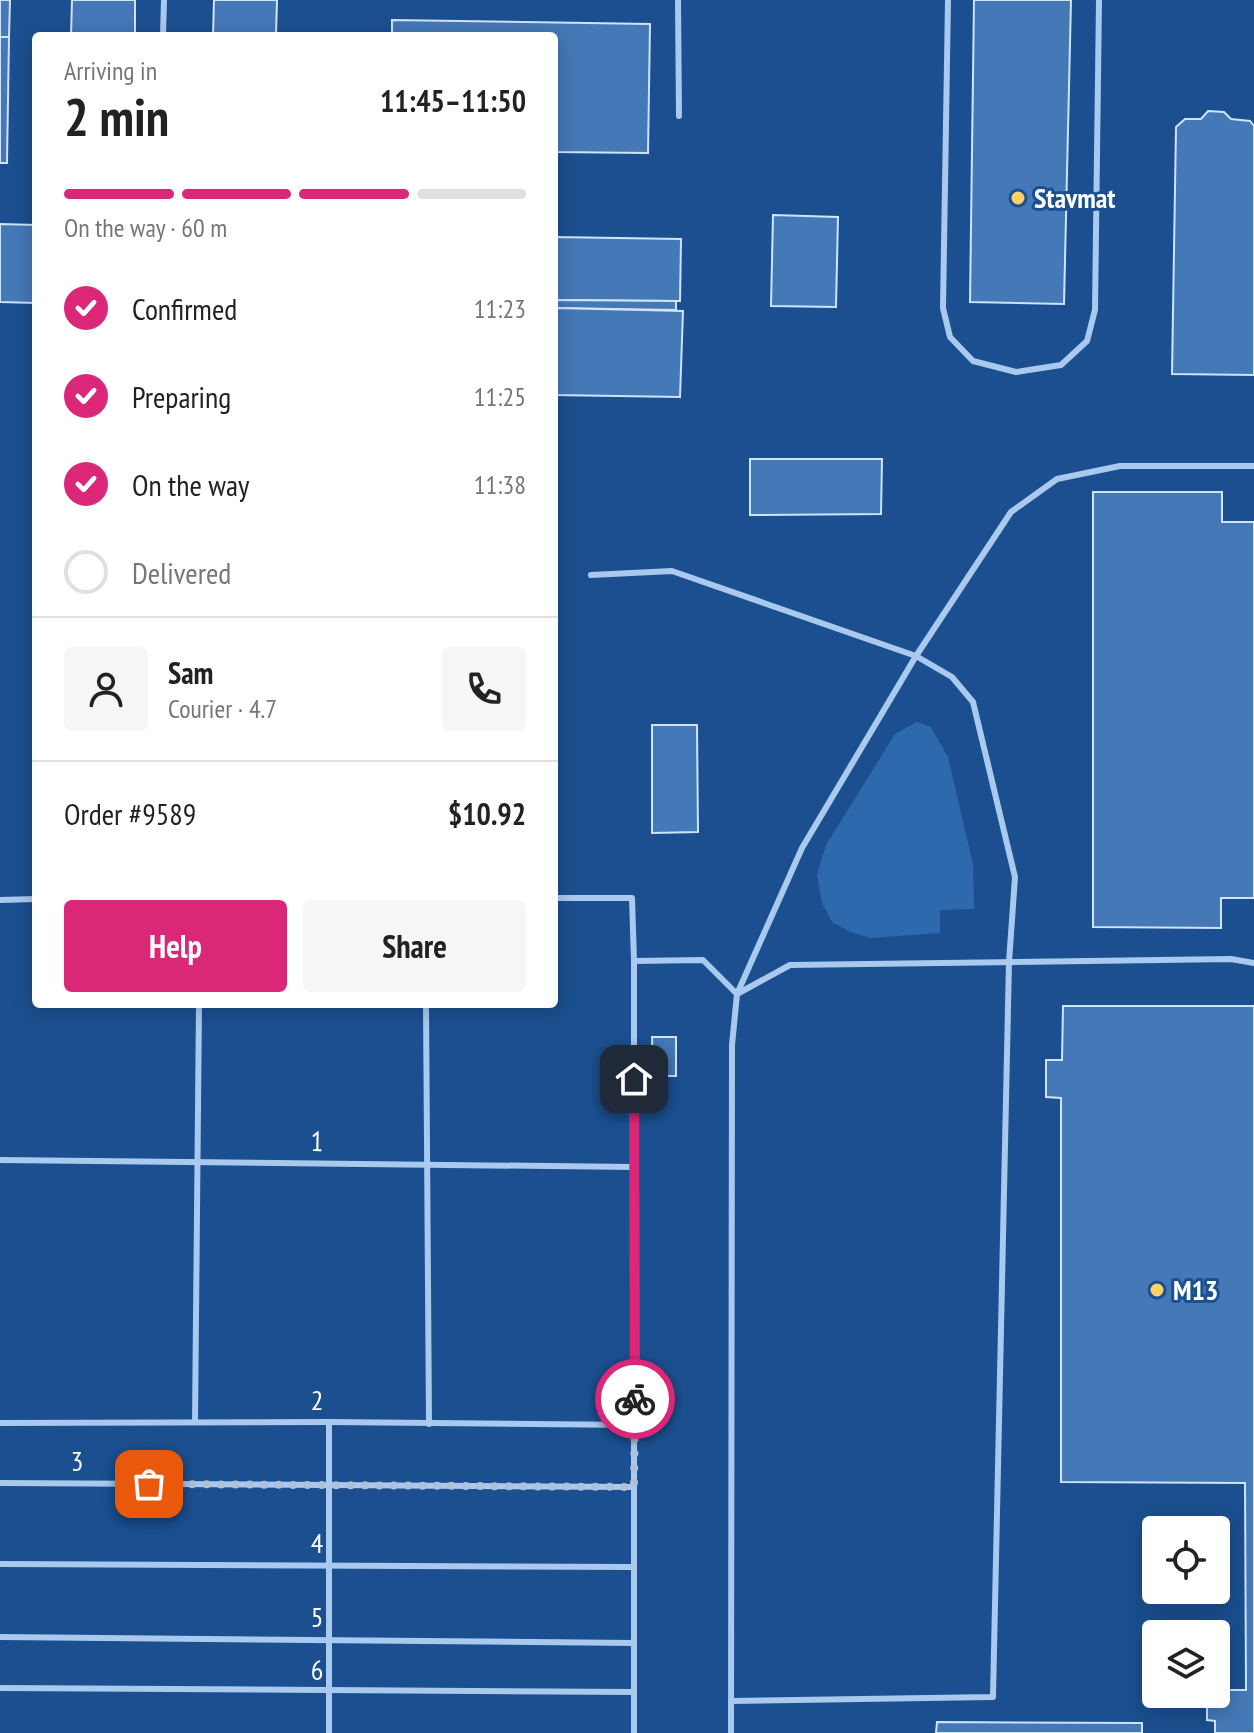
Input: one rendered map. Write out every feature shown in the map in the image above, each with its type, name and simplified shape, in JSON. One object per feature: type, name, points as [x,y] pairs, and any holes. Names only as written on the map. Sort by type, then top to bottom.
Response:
[{"type":"lane","points":[[163,32],[164,0]]},
{"type":"lane","points":[[678,0],[679,116]]},
{"type":"lane","points":[[948,0],[943,308],[950,337],[973,361],[1016,372],[1061,365],[1087,341],[1095,310],[1099,0]]},
{"type":"lane","points":[[731,1733],[732,1045],[737,994],[802,848],[916,656],[1011,512],[1057,479],[1120,466],[1254,466]]},
{"type":"lane","points":[[591,575],[672,571],[916,656],[952,677],[973,702],[1015,877],[1009,962],[993,1697],[731,1701]]},
{"type":"lane","points":[[558,898],[632,898],[634,1733]]},
{"type":"lane","points":[[0,900],[32,899]]},
{"type":"lane","points":[[737,994],[790,965],[1231,959],[1254,963]]},
{"type":"lane","points":[[634,961],[703,960],[737,994]]},
{"type":"lane","points":[[195,1422],[199,1008]]},
{"type":"lane","points":[[426,1008],[429,1424]]},
{"type":"lane","name":"1","points":[[0,1160],[634,1167]]},
{"type":"lane","points":[[329,1422],[329,1733]]},
{"type":"lane","name":"2","points":[[0,1423],[635,1425]]},
{"type":"lane","name":"3","points":[[0,1483],[634,1487]]},
{"type":"lane","name":"4","points":[[0,1564],[634,1567]]},
{"type":"lane","name":"5","points":[[0,1637],[634,1643]]},
{"type":"lane","name":"6","points":[[0,1688],[634,1692]]},
{"type":"shaded area","points":[[917,722],[931,727],[948,757],[973,864],[974,909],[940,910],[940,933],[871,938],[850,932],[832,922],[822,903],[817,874],[826,845],[895,734]]},
{"type":"building","points":[[0,0],[10,0],[9,37],[0,37]]},
{"type":"building","points":[[72,0],[135,0],[135,32],[71,32]]},
{"type":"building","points":[[214,0],[277,0],[276,32],[213,32]]},
{"type":"building","points":[[974,0],[1071,0],[1064,304],[970,302]]},
{"type":"building","points":[[392,20],[650,24],[648,153],[558,152],[558,32],[392,32]]},
{"type":"building","points":[[0,37],[9,37],[7,163],[0,163]]},
{"type":"building","points":[[1208,111],[1224,112],[1231,119],[1250,121],[1254,126],[1254,375],[1172,374],[1176,127],[1185,119],[1201,119]]},
{"type":"building","points":[[773,215],[838,217],[836,307],[771,306]]},
{"type":"building","points":[[0,224],[32,225],[32,303],[0,302]]},
{"type":"building","points":[[558,237],[681,239],[680,301],[558,300]]},
{"type":"building","points":[[558,300],[676,301],[676,310],[558,308]]},
{"type":"building","points":[[558,308],[683,311],[680,397],[558,395]]},
{"type":"building","points":[[750,459],[882,459],[881,514],[750,515]]},
{"type":"building","points":[[1093,492],[1222,492],[1222,522],[1254,522],[1254,898],[1221,898],[1221,928],[1093,927]]},
{"type":"building","points":[[652,725],[697,725],[698,832],[652,833]]},
{"type":"building","name":"M13","points":[[1063,1006],[1254,1006],[1254,1733],[1215,1733],[1215,1721],[1207,1720],[1207,1708],[1230,1708],[1230,1690],[1246,1690],[1245,1483],[1061,1482],[1061,1098],[1046,1097],[1046,1060],[1062,1060]]},
{"type":"building","points":[[652,1037],[676,1037],[676,1076],[653,1076]]},
{"type":"building","points":[[937,1722],[1142,1723],[1142,1733],[936,1733]]},
{"type":"way so far","points":[[149,1484],[634,1487],[635,1399]]},
{"type":"place","name":"Stavmat","points":[[1018,198]]},
{"type":"place","name":"M13","points":[[1157,1290]]},
{"type":"route","points":[[634,1079],[635,1399]]}]
